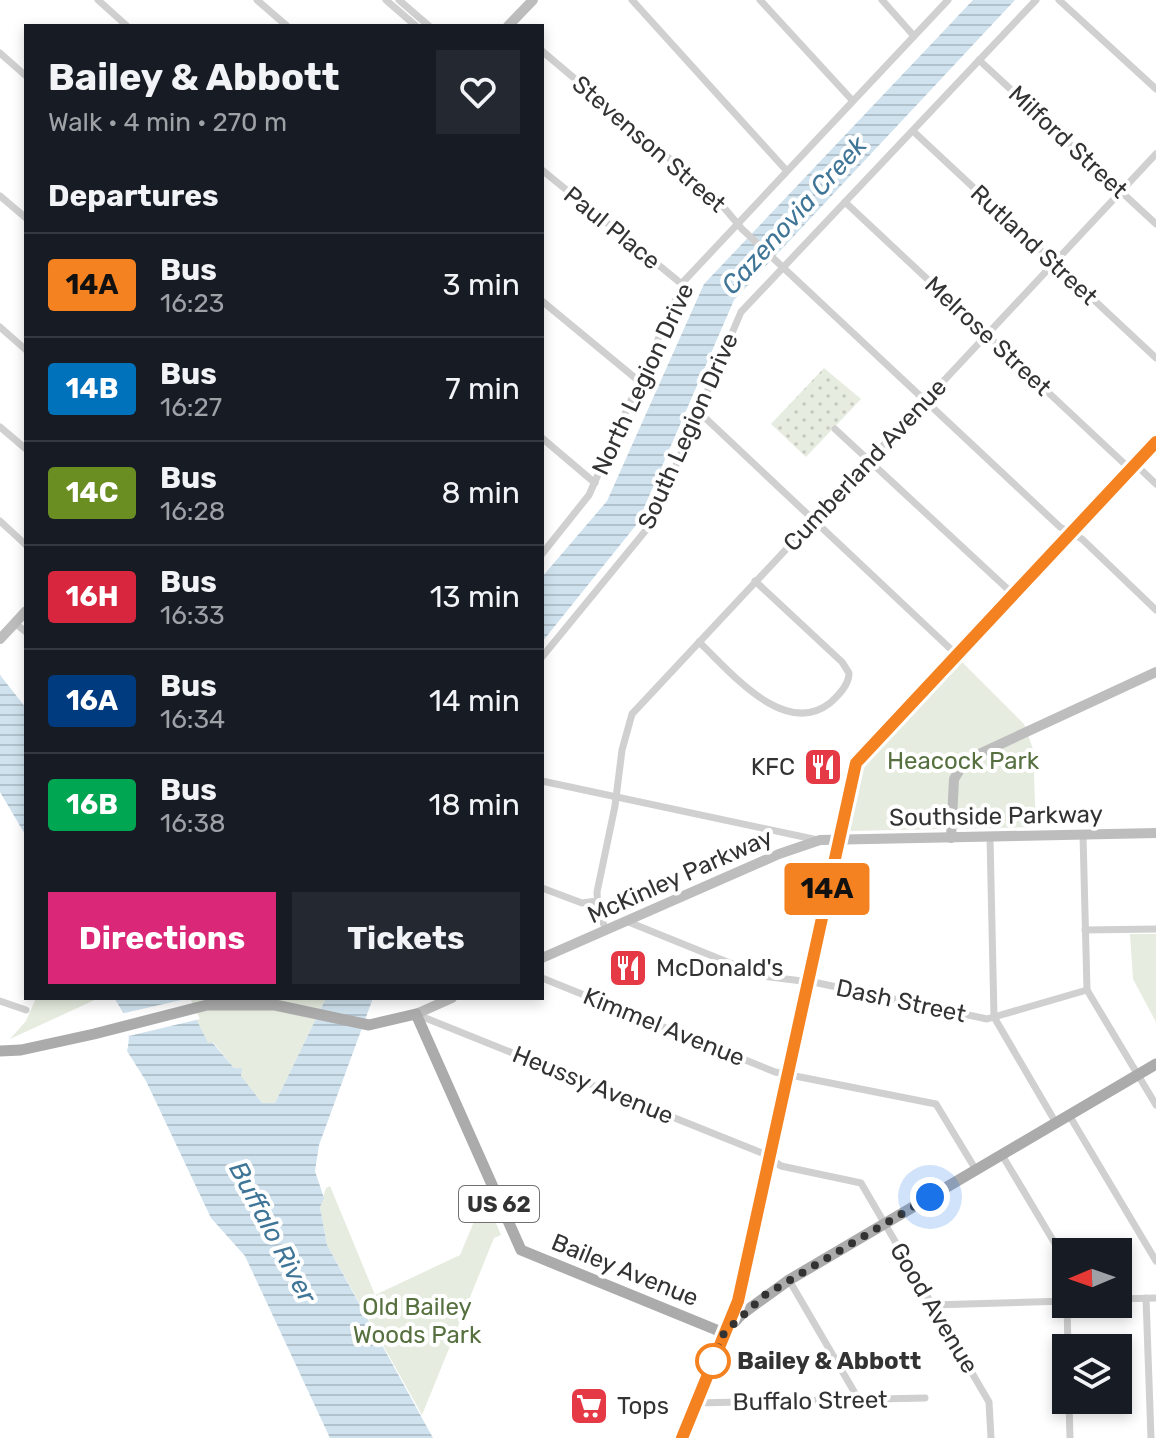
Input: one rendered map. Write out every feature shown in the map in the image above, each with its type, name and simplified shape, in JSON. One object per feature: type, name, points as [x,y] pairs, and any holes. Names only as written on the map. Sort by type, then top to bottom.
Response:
[{"type":"main road","points":[[0,1051],[21,1050],[195,1008],[243,1003],[275,1005],[369,1025],[416,1014]]},
{"type":"main road","name":"Bailey Avenue","points":[[416,1014],[521,1250],[724,1333]]},
{"type":"main road","points":[[724,1333],[751,1306],[789,1280],[1156,1064]]},
{"type":"street","points":[[98,0],[125,24]]},
{"type":"street","points":[[257,0],[285,24]]},
{"type":"street","points":[[386,0],[414,24]]},
{"type":"street","points":[[399,0],[427,24]]},
{"type":"street","points":[[632,0],[786,170]]},
{"type":"street","points":[[760,0],[852,100]]},
{"type":"street","points":[[882,0],[914,36]]},
{"type":"street","name":"North Legion Drive","points":[[544,551],[589,495],[683,285],[740,226],[786,170],[948,0]]},
{"type":"street","name":"South Legion Drive","points":[[544,655],[651,524],[741,312],[781,266],[1036,0]]},
{"type":"street","points":[[1059,0],[1156,89]]},
{"type":"street","points":[[510,24],[525,3]]},
{"type":"street","points":[[0,53],[24,74]]},
{"type":"street","name":"Stevenson Street","points":[[544,53],[715,197],[781,266],[925,401],[1060,527],[1070,532],[1156,610]]},
{"type":"street","name":"Milford Street","points":[[979,60],[1156,224]]},
{"type":"street","name":"Rutland Street","points":[[913,131],[1156,358]]},
{"type":"street","name":"Cumberland Avenue","points":[[597,901],[632,714],[1156,154]]},
{"type":"street","name":"Paul Place","points":[[544,172],[683,285]]},
{"type":"street","points":[[0,196],[24,216]]},
{"type":"street","name":"Melrose Street","points":[[845,202],[1132,467],[1156,484]]},
{"type":"street","points":[[544,303],[640,382]]},
{"type":"street","points":[[0,327],[24,348]]},
{"type":"street","points":[[699,412],[957,655]]},
{"type":"street","points":[[0,427],[24,447]]},
{"type":"street","points":[[835,429],[1013,594]]},
{"type":"street","points":[[544,440],[595,483]]},
{"type":"street","points":[[682,1438],[738,1301],[856,763],[1156,442]]},
{"type":"street","points":[[0,521],[24,543]]},
{"type":"street","points":[[699,642],[766,705],[801,713],[814,711],[829,704],[846,687],[849,673],[842,662],[755,581]]},
{"type":"street","points":[[0,639],[24,614]]},
{"type":"street","points":[[16,624],[24,630]]},
{"type":"street","points":[[951,838],[954,779],[966,760],[1156,672]]},
{"type":"street","points":[[544,781],[820,840]]},
{"type":"street","name":"Southside Parkway","points":[[837,840],[1156,833]]},
{"type":"street","points":[[1083,835],[1087,990],[1156,1105]]},
{"type":"street","points":[[990,837],[994,1017],[1056,1123]]},
{"type":"street","name":"McKinley Parkway","points":[[544,957],[779,854],[820,840],[837,840]]},
{"type":"street","points":[[544,889],[582,903],[597,901],[606,930]]},
{"type":"street","name":"Dash Street","points":[[626,921],[762,976],[807,982],[978,1017],[994,1017],[1087,990]]},
{"type":"street","points":[[1085,930],[1156,929]]},
{"type":"street","name":"Kimmel Avenue","points":[[544,979],[787,1074],[936,1104],[976,1170]]},
{"type":"street","points":[[416,1014],[448,1000]]},
{"type":"street","points":[[0,1001],[26,1010]]},
{"type":"street","name":"Heussy Avenue","points":[[416,1014],[770,1158]]},
{"type":"street","points":[[1069,1115],[1156,1261]]},
{"type":"street","points":[[1002,1155],[1052,1239]]},
{"type":"street","name":"Good Avenue","points":[[770,1158],[781,1166],[861,1183],[989,1402],[991,1438]]},
{"type":"street","points":[[789,1280],[859,1400]]},
{"type":"street","points":[[1132,1298],[1156,1298]]},
{"type":"street","points":[[1146,1298],[1151,1438]]},
{"type":"street","points":[[932,1305],[1052,1302]]},
{"type":"street","name":"Buffalo Street","points":[[696,1403],[925,1398]]},
{"type":"street","points":[[1069,1414],[1070,1438]]},
{"type":"green space","points":[[824,368],[861,399],[806,457],[771,424]]},
{"type":"green space","name":"Heacock Park","points":[[962,662],[1024,724],[1033,749],[1036,827],[848,831],[863,768]]},
{"type":"green space","points":[[1130,934],[1156,934],[1156,1022],[1133,979]]},
{"type":"green space","points":[[35,1000],[95,1000],[10,1039],[26,1021]]},
{"type":"green space","points":[[187,1000],[325,1000],[275,1103],[262,1103],[213,1042],[208,1044]]},
{"type":"green space","name":"Old Bailey Woods Park","points":[[330,1186],[375,1295],[460,1255],[481,1205],[487,1202],[501,1235],[494,1238],[422,1415],[327,1245],[320,1207],[326,1188]]},
{"type":"water","name":"Cazenovia Creek","points":[[973,0],[1015,0],[734,300],[637,524],[544,640],[544,575],[607,501],[704,284]]},
{"type":"water","points":[[0,675],[24,705],[24,833],[0,792]]},
{"type":"water","name":"Buffalo River","points":[[115,1000],[187,1000],[208,1043],[212,1042],[234,1068],[242,1068],[241,1076],[262,1103],[275,1103],[325,1000],[372,1000],[319,1145],[315,1171],[324,1198],[320,1207],[327,1245],[433,1438],[330,1438],[245,1256],[211,1218],[146,1081],[127,1051],[129,1037],[122,1011]]},
{"type":"pier","points":[[191,1000],[200,1019],[129,1036],[120,1014]]},
{"type":"bus line","name":"14A","points":[[682,1438],[738,1301],[856,763],[1156,442]]},
{"type":"place","name":"KFC","points":[[823,767]]},
{"type":"place","name":"McDonald's","points":[[628,968]]},
{"type":"place","name":"Bailey & Abbott","points":[[713,1361]]},
{"type":"place","name":"Tops","points":[[589,1406]]},
{"type":"route","points":[[713,1361],[724,1333],[765,1295],[930,1197]]}]
